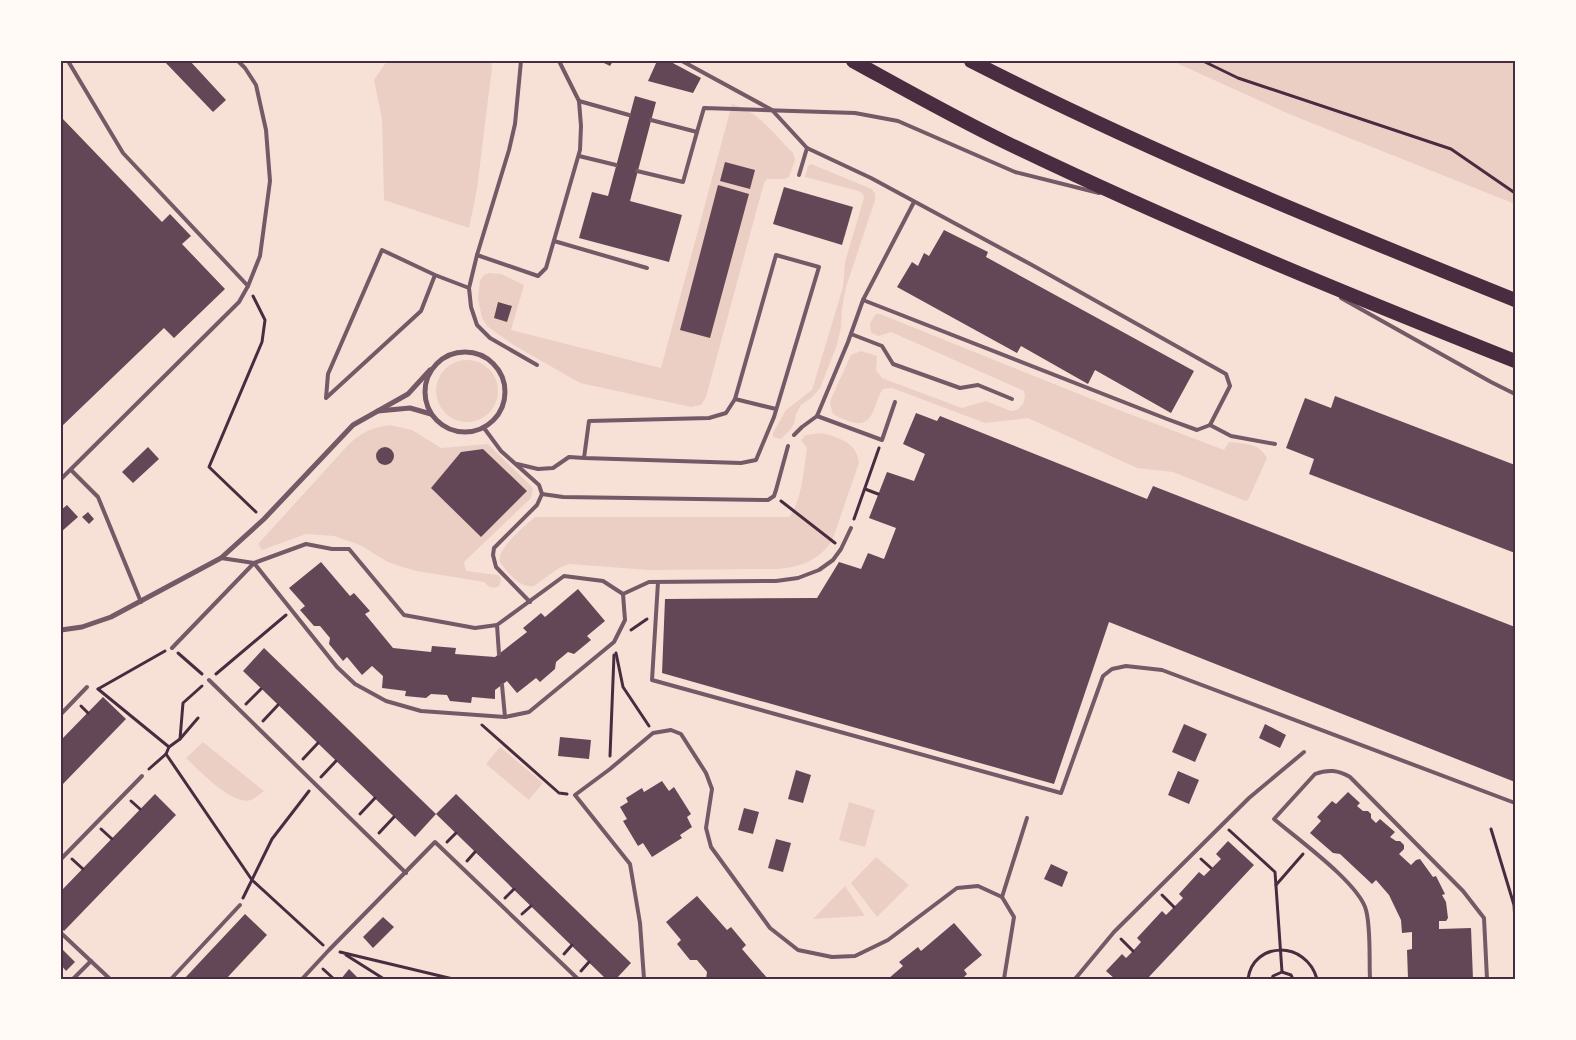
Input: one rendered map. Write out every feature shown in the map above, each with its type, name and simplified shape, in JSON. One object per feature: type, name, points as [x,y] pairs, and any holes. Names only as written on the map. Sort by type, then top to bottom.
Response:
[{"type":"highway","points":[[853,61],[1005,142],[1129,200],[1380,307],[1515,361]]},
{"type":"highway","points":[[971,61],[1030,92],[1152,148],[1401,254],[1515,300]]},
{"type":"street","points":[[61,630],[82,627],[111,617],[221,558],[264,519],[353,425],[408,394],[430,370],[441,358],[455,352],[471,351],[486,357],[498,368],[505,384],[505,397],[501,411],[484,428],[474,431],[460,432],[445,427],[431,414],[425,401],[425,386],[430,370]]},
{"type":"street","points":[[376,411],[410,408],[431,414]]},
{"type":"lane","points":[[68,61],[123,153],[248,286]]},
{"type":"lane","points":[[61,479],[239,302],[248,286],[260,256],[270,182],[266,130],[256,86],[245,68],[238,61]]},
{"type":"lane","points":[[521,61],[515,124],[469,288],[471,307],[477,325],[490,338],[537,364]]},
{"type":"lane","points":[[477,255],[538,276],[546,268],[578,156],[582,126],[579,101],[559,61]]},
{"type":"lane","points":[[682,61],[772,110],[806,148],[871,178],[1226,374],[1230,386],[1210,425],[1197,430],[1167,420],[863,300]]},
{"type":"lane","points":[[579,101],[629,115]]},
{"type":"lane","points":[[638,171],[683,182],[704,108],[855,113],[898,122],[1015,172],[1129,200]]},
{"type":"lane","points":[[651,120],[697,132]]},
{"type":"lane","points":[[799,175],[806,148]]},
{"type":"lane","points":[[578,156],[616,165]]},
{"type":"lane","points":[[794,435],[816,416],[851,334],[863,300],[914,202]]},
{"type":"lane","points":[[554,242],[647,268]]},
{"type":"lane","points":[[436,275],[421,311],[326,398],[328,374],[382,250],[469,288]]},
{"type":"lane","points":[[517,464],[538,469],[553,468],[569,458],[741,463],[756,460],[776,409],[818,267],[776,255],[735,399],[726,413],[709,418],[589,421],[584,458]]},
{"type":"lane","points":[[1290,268],[1490,382],[1515,394]]},
{"type":"lane","points":[[851,334],[882,346],[893,364],[960,388],[978,385],[1012,399]]},
{"type":"lane","points":[[735,399],[776,409]]},
{"type":"lane","points":[[816,416],[882,440],[895,402]]},
{"type":"lane","points":[[1210,425],[1232,436],[1275,444]]},
{"type":"lane","points":[[484,428],[501,451],[539,485],[542,494],[537,505],[494,548],[493,554],[496,567],[530,602]]},
{"type":"lane","points":[[542,494],[563,497],[768,500],[774,496],[788,446]]},
{"type":"lane","points":[[71,470],[98,497],[141,602]]},
{"type":"lane","points":[[623,594],[649,582],[776,581],[798,578],[819,570],[833,560],[841,549],[851,528]]},
{"type":"lane","points":[[172,648],[254,563],[306,544],[332,549],[349,549],[404,614],[476,628],[497,625],[564,576],[603,581],[623,594]]},
{"type":"lane","points":[[221,558],[254,563],[337,667],[355,684],[386,701],[421,712],[505,717],[529,712],[614,642],[625,620],[623,594]]},
{"type":"lane","points":[[658,582],[652,680],[1060,793],[1103,676],[1112,669],[1126,666],[1162,670],[1515,803]]},
{"type":"lane","points":[[497,625],[499,654]]},
{"type":"lane","points":[[209,680],[406,873]]},
{"type":"lane","points":[[502,685],[505,717]]},
{"type":"lane","points":[[61,714],[86,687]]},
{"type":"lane","points":[[644,979],[640,923],[630,864],[575,795],[610,769],[653,732],[671,730],[681,734],[706,773],[712,789],[706,828],[711,847],[770,928],[798,950],[832,957],[856,956],[888,940],[957,888],[978,886],[1002,897],[1014,917],[1004,979]]},
{"type":"lane","points":[[1075,979],[1114,932],[1249,798],[1304,752]]},
{"type":"lane","points":[[1370,979],[1366,910],[1360,896],[1349,883],[1274,819],[1315,774],[1324,770],[1342,772],[1350,777],[1463,891],[1484,918],[1486,979]]},
{"type":"lane","points":[[61,859],[142,776]]},
{"type":"lane","points":[[1002,897],[1027,818]]},
{"type":"lane","points":[[302,979],[328,950],[435,842],[578,979]]},
{"type":"lane","points":[[171,979],[240,904]]},
{"type":"lane","points":[[61,933],[110,979]]},
{"type":"lane","points":[[73,979],[91,961]]},
{"type":"path","points":[[1202,61],[1238,78],[1450,149],[1515,193]]},
{"type":"path","points":[[248,286],[265,320],[262,342],[209,467],[264,519]]},
{"type":"path","points":[[851,528],[882,440]]},
{"type":"path","points":[[864,489],[878,494]]},
{"type":"path","points":[[774,496],[841,549]]},
{"type":"path","points":[[180,739],[182,703],[292,610]]},
{"type":"path","points":[[614,642],[656,612]]},
{"type":"path","points":[[614,642],[623,687],[653,732]]},
{"type":"path","points":[[610,769],[614,642]]},
{"type":"path","points":[[98,689],[172,648],[209,680]]},
{"type":"path","points":[[86,687],[98,689],[169,747]]},
{"type":"path","points":[[240,710],[261,689]]},
{"type":"path","points":[[257,727],[278,705]]},
{"type":"path","points":[[470,715],[558,793],[575,795]]},
{"type":"path","points":[[142,776],[166,754],[169,747],[180,739],[198,718]]},
{"type":"path","points":[[296,766],[318,743]]},
{"type":"path","points":[[166,754],[252,880],[328,950],[454,979]]},
{"type":"path","points":[[240,904],[272,839],[315,784],[336,761]]},
{"type":"path","points":[[353,821],[375,798]]},
{"type":"path","points":[[372,840],[394,817]]},
{"type":"path","points":[[1223,825],[1275,872],[1282,972]]},
{"type":"path","points":[[1491,829],[1514,905],[1515,921]]},
{"type":"path","points":[[1276,885],[1308,848]]},
{"type":"path","points":[[1194,853],[1211,868]]},
{"type":"path","points":[[1157,890],[1174,907]]},
{"type":"path","points":[[1114,932],[1133,950]]},
{"type":"path","points":[[1248,979],[1248,974],[1256,962],[1266,954],[1280,950],[1294,951],[1306,958],[1314,969],[1317,979]]},
{"type":"path","points":[[342,953],[384,979]]},
{"type":"path","points":[[1272,979],[1273,976],[1282,972],[1291,975],[1293,979]]},
{"type":"shaded area","points":[[387,61],[491,61],[492,67],[477,189],[469,228],[384,200],[382,119],[374,80]]},
{"type":"shaded area","points":[[1172,61],[1515,61],[1515,204],[1289,114]]},
{"type":"shaded area","points":[[732,104],[750,112],[765,124],[793,153],[795,160],[789,177],[785,179],[767,179],[764,183],[706,397],[701,405],[691,407],[580,383],[512,344],[487,326],[482,318],[478,299],[480,280],[489,273],[501,274],[524,285],[511,330],[661,368]]},
{"type":"shaded area","points":[[811,164],[872,189],[875,194],[875,200],[846,287],[837,345],[820,388],[801,405],[796,414],[794,424],[781,439],[773,437],[773,433],[786,410],[812,390],[843,287],[845,262],[864,198],[863,194],[859,191],[805,177],[808,166]]},
{"type":"shaded area","points":[[876,314],[1224,450],[1229,442],[1246,444],[1260,449],[1267,458],[1246,501],[1173,472],[1137,468],[1028,418],[985,423],[892,388],[883,389],[871,416],[863,423],[848,421],[833,414],[830,404],[851,355],[861,351],[877,356],[876,370],[882,378],[962,408],[986,401],[1011,411],[1017,410],[1023,404],[1025,397],[1024,391],[891,332],[879,336],[871,333],[870,323]]},
{"type":"shaded area","points":[[467,360],[484,365],[489,369],[493,374],[498,391],[493,408],[489,413],[484,417],[467,422],[450,417],[445,413],[441,408],[436,391],[441,374],[445,369],[450,365]]},
{"type":"shaded area","points":[[390,425],[412,430],[441,448],[488,444],[532,487],[531,498],[464,562],[466,571],[498,575],[501,578],[500,585],[491,587],[484,582],[402,567],[388,562],[360,545],[334,536],[306,534],[262,550],[258,544],[349,444],[358,436]],"holes":[[[483,449],[527,491],[432,488],[461,452]]]},
{"type":"shaded area","points":[[822,433],[841,439],[851,446],[858,456],[859,463],[832,541],[815,558],[802,564],[778,569],[648,570],[569,564],[559,568],[534,586],[529,586],[519,583],[500,562],[502,551],[507,544],[535,517],[789,517],[800,494],[807,448],[801,440],[806,435]]},
{"type":"shaded area","points":[[203,742],[264,791],[251,800],[243,800],[226,793],[208,779],[186,758]]},
{"type":"shaded area","points":[[500,747],[543,783],[529,800],[486,764]]},
{"type":"shaded area","points":[[849,802],[875,810],[865,847],[839,840]]},
{"type":"shaded area","points":[[876,857],[909,885],[877,917],[851,883]]},
{"type":"shaded area","points":[[845,886],[865,916],[813,919]]},
{"type":"building","points":[[164,61],[190,61],[226,100],[213,112]]},
{"type":"building","points":[[600,61],[613,61],[610,66]]},
{"type":"building","points":[[657,61],[669,61],[701,78],[693,93],[648,81]]},
{"type":"building","points":[[635,96],[656,102],[630,201],[682,215],[669,262],[579,238],[592,192],[608,196]]},
{"type":"building","points":[[61,117],[162,222],[170,214],[191,236],[182,244],[225,289],[174,338],[164,328],[61,427]]},
{"type":"building","points":[[725,162],[755,170],[750,189],[720,181]]},
{"type":"building","points":[[718,185],[749,194],[710,338],[680,330]]},
{"type":"building","points":[[784,187],[853,207],[842,245],[773,224]]},
{"type":"building","points":[[944,230],[988,252],[986,257],[1194,371],[1171,413],[1095,370],[1088,384],[1021,346],[1017,353],[897,287],[912,262],[918,266],[924,253],[929,256]]},
{"type":"building","points":[[498,302],[512,306],[507,322],[494,318]]},
{"type":"building","points":[[1335,396],[1515,465],[1515,553],[1309,474],[1314,459],[1286,448],[1305,398],[1331,408]]},
{"type":"building","points":[[916,413],[937,421],[940,416],[1147,499],[1153,486],[1515,627],[1515,782],[1109,622],[1054,784],[662,673],[665,599],[817,598],[839,562],[861,569],[868,553],[884,559],[896,528],[869,518],[887,472],[914,481],[925,454],[903,444]]},
{"type":"building","points":[[148,447],[159,459],[133,483],[122,472]]},
{"type":"building","points":[[385,447],[391,450],[394,456],[391,462],[385,465],[379,462],[376,456],[379,450]]},
{"type":"building","points":[[483,449],[527,491],[481,537],[431,488],[461,452]]},
{"type":"building","points":[[67,505],[78,517],[61,532],[61,510]]},
{"type":"building","points":[[88,512],[94,519],[89,524],[82,517]]},
{"type":"building","points":[[321,562],[350,596],[354,593],[370,611],[365,614],[393,648],[431,652],[432,646],[456,648],[455,654],[495,657],[527,632],[523,628],[541,613],[545,617],[578,589],[605,621],[587,636],[591,640],[574,654],[568,652],[556,662],[555,669],[540,682],[536,678],[517,693],[507,681],[495,690],[495,699],[472,697],[471,703],[450,701],[447,695],[431,694],[426,698],[405,696],[406,691],[382,688],[383,676],[372,666],[362,675],[347,657],[343,661],[329,644],[330,638],[320,626],[314,626],[300,610],[305,606],[289,588]]},
{"type":"building","points":[[264,648],[436,814],[415,837],[243,671]]},
{"type":"building","points":[[103,697],[126,719],[61,786],[61,740]]},
{"type":"building","points":[[1184,724],[1207,734],[1195,762],[1172,752]]},
{"type":"building","points":[[1265,724],[1286,735],[1280,748],[1259,738]]},
{"type":"building","points":[[560,737],[591,740],[589,759],[558,756]]},
{"type":"building","points":[[796,770],[811,775],[803,803],[788,799]]},
{"type":"building","points":[[1178,771],[1199,780],[1189,804],[1168,795]]},
{"type":"building","points":[[662,781],[669,791],[674,787],[691,814],[687,817],[692,827],[680,835],[682,838],[652,857],[643,843],[638,846],[623,821],[627,819],[620,807],[628,802],[626,798],[642,788],[644,792]]},
{"type":"building","points":[[1348,792],[1360,803],[1357,806],[1363,811],[1368,811],[1376,823],[1380,819],[1395,832],[1390,837],[1404,845],[1404,849],[1399,854],[1411,865],[1420,859],[1433,877],[1436,876],[1445,894],[1442,895],[1446,902],[1448,918],[1446,921],[1439,921],[1439,929],[1471,928],[1473,979],[1408,979],[1407,950],[1412,949],[1412,932],[1402,933],[1401,920],[1389,895],[1376,880],[1372,884],[1340,854],[1333,853],[1310,833],[1321,821],[1317,817],[1332,801],[1336,804]]},
{"type":"building","points":[[155,794],[176,815],[64,931],[61,928],[61,891]]},
{"type":"building","points":[[456,794],[631,963],[616,979],[606,979],[436,814]]},
{"type":"building","points":[[744,808],[759,812],[753,834],[738,830]]},
{"type":"building","points":[[776,839],[791,843],[783,872],[768,868]]},
{"type":"building","points":[[1228,841],[1254,865],[1147,979],[1115,979],[1106,971],[1122,954],[1126,958],[1133,951],[1141,942],[1137,938],[1162,911],[1166,915],[1183,898],[1179,894],[1199,872],[1204,876],[1221,859],[1216,854]]},
{"type":"building","points":[[1051,864],[1068,872],[1062,887],[1044,879]]},
{"type":"building","points":[[697,896],[727,930],[731,927],[746,945],[742,949],[768,979],[706,979],[707,972],[697,960],[690,960],[677,944],[681,940],[666,922]]},
{"type":"building","points":[[245,914],[267,935],[226,979],[184,979]]},
{"type":"building","points":[[383,917],[394,927],[373,948],[363,937]]},
{"type":"building","points":[[954,923],[982,955],[964,970],[967,974],[962,979],[888,979],[903,966],[899,962],[918,947],[921,951]]},
{"type":"building","points":[[63,950],[75,962],[66,971],[61,965],[61,952]]},
{"type":"building","points":[[349,969],[359,979],[341,979]]}]
